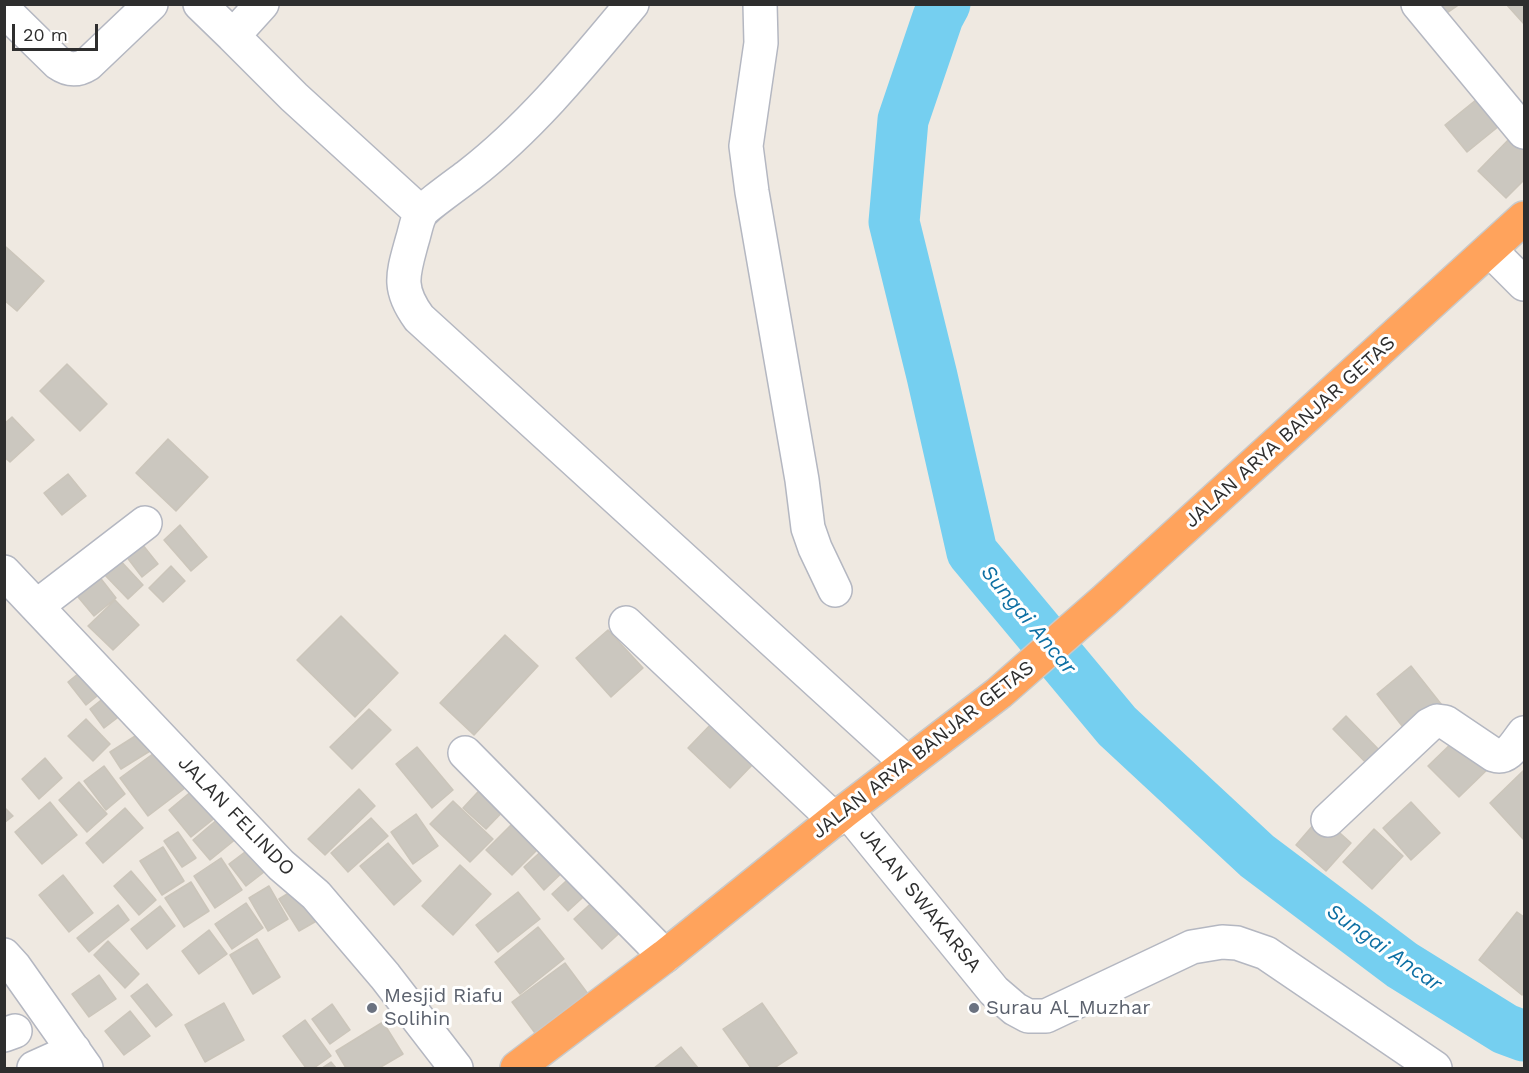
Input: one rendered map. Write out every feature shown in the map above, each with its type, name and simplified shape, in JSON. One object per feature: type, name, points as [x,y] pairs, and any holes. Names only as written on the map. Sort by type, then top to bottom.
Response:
[{"type":"highway","name":"JALAN ARYA BANJAR GETAS","points":[[517,1068],[665,956],[840,815],[999,693],[1105,600],[1524,218]]},
{"type":"street","points":[[4,10],[58,63],[72,69],[88,64],[151,4]]},
{"type":"street","points":[[200,4],[294,97],[420,212]]},
{"type":"street","points":[[233,36],[262,4]]},
{"type":"street","points":[[632,4],[572,75],[512,139],[420,212],[404,270],[403,282],[407,297],[419,318],[907,763]]},
{"type":"street","points":[[760,4],[761,43],[746,146],[808,528],[835,590]]},
{"type":"street","points":[[1418,4],[1524,132]]},
{"type":"street","points":[[1490,250],[1524,284]]},
{"type":"street","points":[[37,606],[145,523]]},
{"type":"street","name":"JALAN FELINDO","points":[[4,572],[281,865],[316,896],[385,976],[456,1068]]},
{"type":"street","name":"JALAN SWAKARSA","points":[[626,623],[840,815],[852,818],[994,991],[1015,1009],[1028,1016],[1046,1016],[1192,947],[1222,942],[1237,943],[1266,953],[1435,1068]]},
{"type":"street","points":[[1328,820],[1429,725],[1437,721],[1445,722],[1500,757],[1507,755],[1524,733]]},
{"type":"street","points":[[465,753],[665,956]]},
{"type":"street","points":[[4,955],[80,1059],[34,1068]]},
{"type":"building","points":[[1441,4],[1460,4],[1447,13]]},
{"type":"building","points":[[1506,4],[1524,4],[1524,24]]},
{"type":"building","points":[[1482,95],[1504,122],[1467,152],[1445,125]]},
{"type":"building","points":[[1512,136],[1524,148],[1524,180],[1506,198],[1478,171]]},
{"type":"building","points":[[6,247],[44,281],[17,311],[4,300],[4,248]]},
{"type":"building","points":[[67,364],[107,404],[80,431],[40,391]]},
{"type":"building","points":[[12,417],[34,440],[10,462],[4,457],[4,424]]},
{"type":"building","points":[[168,439],[208,477],[176,511],[136,473]]},
{"type":"building","points":[[68,474],[86,496],[62,515],[44,493]]},
{"type":"building","points":[[180,525],[207,557],[191,571],[164,540]]},
{"type":"building","points":[[142,544],[158,564],[142,577],[126,556]]},
{"type":"building","points":[[117,557],[143,585],[128,599],[102,572]]},
{"type":"building","points":[[91,566],[116,598],[94,616],[68,585]]},
{"type":"building","points":[[171,566],[185,581],[163,602],[149,588]]},
{"type":"building","points":[[115,600],[139,625],[113,650],[88,626]]},
{"type":"building","points":[[341,616],[398,673],[355,717],[297,660]]},
{"type":"building","points":[[608,630],[643,668],[611,697],[576,658]]},
{"type":"building","points":[[505,635],[538,666],[474,735],[440,703]]},
{"type":"building","points":[[1411,666],[1445,709],[1410,736],[1377,694]]},
{"type":"building","points":[[84,669],[102,692],[86,705],[68,682]]},
{"type":"building","points":[[110,693],[125,712],[104,728],[90,709]]},
{"type":"building","points":[[369,709],[391,730],[352,769],[330,747]]},
{"type":"building","points":[[1346,716],[1387,758],[1374,771],[1333,729]]},
{"type":"building","points":[[86,719],[110,744],[93,761],[68,736]]},
{"type":"building","points":[[715,720],[756,761],[730,788],[688,748]]},
{"type":"building","points":[[140,733],[150,751],[121,769],[110,752]]},
{"type":"building","points":[[1459,736],[1490,767],[1459,797],[1428,766]]},
{"type":"building","points":[[417,747],[453,790],[432,808],[396,764]]},
{"type":"building","points":[[161,748],[189,785],[148,816],[120,778]]},
{"type":"building","points":[[45,758],[62,778],[39,799],[22,779]]},
{"type":"building","points":[[104,766],[125,794],[106,810],[84,781]]},
{"type":"building","points":[[1524,770],[1524,840],[1490,803]]},
{"type":"building","points":[[489,780],[512,802],[486,829],[463,808]]},
{"type":"building","points":[[79,782],[107,814],[87,832],[59,800]]},
{"type":"building","points":[[199,785],[221,813],[191,837],[169,810]]},
{"type":"building","points":[[359,789],[375,806],[325,855],[308,839]]},
{"type":"building","points":[[453,801],[493,839],[470,862],[430,824]]},
{"type":"building","points":[[50,802],[77,835],[42,864],[15,832]]},
{"type":"building","points":[[1411,802],[1440,833],[1411,860],[1383,828]]},
{"type":"building","points":[[4,807],[13,816],[4,823]]},
{"type":"building","points":[[125,808],[143,828],[103,863],[86,843]]},
{"type":"building","points":[[225,813],[242,834],[210,860],[193,840]]},
{"type":"building","points":[[416,814],[438,846],[413,864],[391,832]]},
{"type":"building","points":[[521,815],[547,840],[512,875],[486,850]]},
{"type":"building","points":[[1321,816],[1351,843],[1326,871],[1296,845]]},
{"type":"building","points":[[371,818],[388,836],[348,872],[331,853]]},
{"type":"building","points":[[1374,829],[1403,856],[1372,889],[1343,862]]},
{"type":"building","points":[[178,832],[196,858],[182,867],[164,841]]},
{"type":"building","points":[[257,843],[273,865],[246,886],[229,864]]},
{"type":"building","points":[[388,843],[421,881],[394,905],[360,866]]},
{"type":"building","points":[[547,846],[568,867],[544,890],[524,867]]},
{"type":"building","points":[[163,847],[184,881],[162,895],[140,861]]},
{"type":"building","points":[[221,858],[242,890],[215,908],[194,876]]},
{"type":"building","points":[[460,865],[491,894],[453,935],[422,906]]},
{"type":"building","points":[[131,871],[156,900],[139,915],[114,886]]},
{"type":"building","points":[[577,871],[593,888],[568,911],[552,894]]},
{"type":"building","points":[[63,875],[93,913],[69,932],[39,895]]},
{"type":"building","points":[[191,882],[209,911],[184,927],[165,898]]},
{"type":"building","points":[[269,886],[288,919],[268,931],[249,898]]},
{"type":"building","points":[[300,886],[320,919],[299,931],[279,899]]},
{"type":"building","points":[[518,892],[540,919],[498,952],[476,925]]},
{"type":"building","points":[[598,897],[626,927],[602,949],[574,919]]},
{"type":"building","points":[[246,903],[263,928],[232,949],[215,924]]},
{"type":"building","points":[[118,905],[129,920],[89,952],[77,938]]},
{"type":"building","points":[[160,906],[175,926],[147,949],[131,929]]},
{"type":"building","points":[[1517,912],[1524,917],[1524,992],[1522,995],[1479,960]]},
{"type":"building","points":[[538,927],[564,959],[520,994],[495,962]]},
{"type":"building","points":[[209,930],[227,954],[199,974],[182,951]]},
{"type":"building","points":[[257,939],[280,977],[253,994],[230,955]]},
{"type":"building","points":[[108,941],[139,974],[125,988],[94,955]]},
{"type":"building","points":[[565,963],[591,998],[538,1037],[512,1002]]},
{"type":"building","points":[[99,975],[116,999],[89,1017],[72,994]]},
{"type":"building","points":[[147,984],[172,1015],[156,1027],[131,996]]},
{"type":"building","points":[[224,1003],[244,1040],[205,1062],[185,1025]]},
{"type":"building","points":[[762,1003],[797,1053],[774,1068],[751,1068],[723,1029]]},
{"type":"building","points":[[332,1004],[350,1030],[330,1044],[312,1019]]},
{"type":"building","points":[[130,1011],[150,1036],[124,1055],[105,1031]]},
{"type":"building","points":[[305,1020],[331,1056],[314,1068],[306,1068],[283,1036]]},
{"type":"building","points":[[383,1022],[403,1054],[379,1068],[346,1068],[336,1051]]},
{"type":"building","points":[[681,1047],[698,1068],[654,1068]]},
{"type":"building","points":[[331,1062],[336,1068],[322,1068]]},
{"type":"waterway","name":"Sungai Ancar","points":[[945,4],[938,17],[903,120],[894,222],[972,552],[1117,726],[1257,856],[1402,965],[1505,1029],[1524,1036]]},
{"type":"place","name":"Mesjid Riafu Solihin","points":[[372,1008]]},
{"type":"place","name":"Surau Al_Muzhar","points":[[974,1008]]}]
